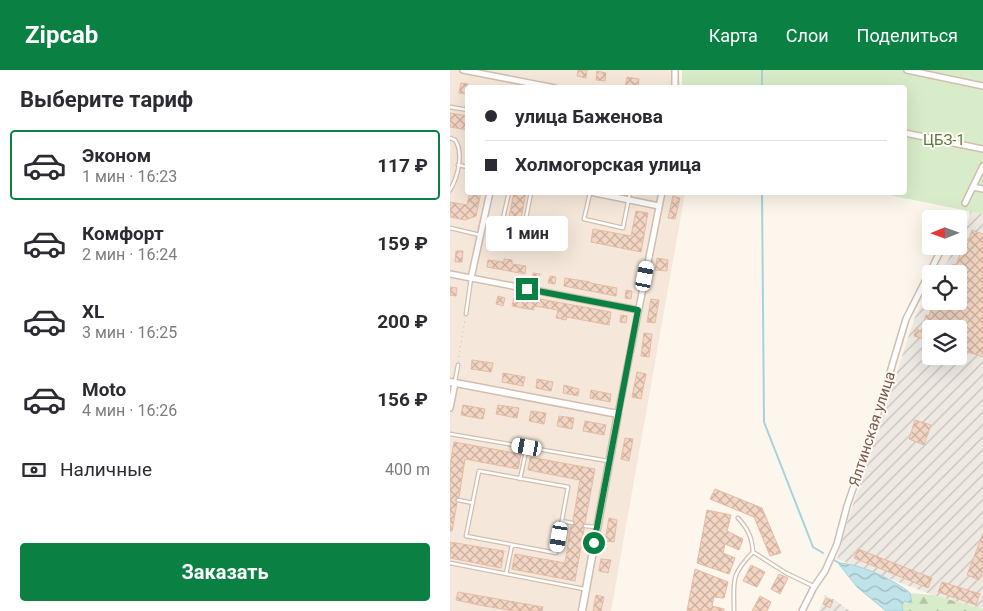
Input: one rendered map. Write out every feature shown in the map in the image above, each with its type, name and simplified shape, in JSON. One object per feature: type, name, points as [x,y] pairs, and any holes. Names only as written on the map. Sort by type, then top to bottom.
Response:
[{"type":"street","points":[[463,70],[539,85]]},
{"type":"street","points":[[675,70],[675,85]]},
{"type":"street","points":[[907,70],[983,86]]},
{"type":"street","points":[[514,85],[515,80]]},
{"type":"street","points":[[907,133],[983,149]]},
{"type":"street","points":[[965,203],[983,166]]},
{"type":"street","points":[[973,187],[983,189]]},
{"type":"street","points":[[472,278],[489,195]]},
{"type":"street","points":[[605,195],[659,206]]},
{"type":"street","points":[[582,611],[618,414],[661,195]]},
{"type":"street","name":"Ялтинская улица","points":[[802,611],[814,587],[825,571],[837,544],[847,506],[906,319],[938,255]]},
{"type":"street","points":[[450,274],[638,310]]},
{"type":"street","points":[[450,408],[452,382],[618,414]]},
{"type":"lane","points":[[450,107],[465,110]]},
{"type":"lane","points":[[450,138],[459,145],[460,152],[455,182],[450,190]]},
{"type":"lane","points":[[458,165],[465,166]]},
{"type":"lane","points":[[499,236],[508,195]]},
{"type":"lane","points":[[522,240],[530,195]]},
{"type":"lane","points":[[589,195],[584,220],[624,228],[630,195]]},
{"type":"lane","points":[[450,228],[481,235]]},
{"type":"lane","points":[[466,314],[472,278]]},
{"type":"lane","points":[[452,382],[458,365]]},
{"type":"lane","points":[[450,434],[609,462]]},
{"type":"lane","points":[[520,478],[527,447]]},
{"type":"lane","points":[[479,471],[520,478],[568,487],[556,553],[466,536],[479,471]]},
{"type":"lane","points":[[458,500],[473,503]]},
{"type":"lane","points":[[734,611],[733,584],[740,566],[753,552],[752,537],[738,518]]},
{"type":"lane","points":[[562,521],[572,523]]},
{"type":"lane","points":[[585,526],[597,528]]},
{"type":"lane","points":[[506,574],[512,545]]},
{"type":"lane","points":[[753,552],[786,573],[814,587]]},
{"type":"lane","points":[[450,563],[586,589]]},
{"type":"path","points":[[458,365],[466,314]]},
{"type":"shaded area","points":[[450,70],[678,70],[680,85],[465,85],[465,195],[685,195],[611,611],[450,611]]},
{"type":"shaded area","points":[[970,211],[983,214],[983,609],[933,595],[837,559],[846,526],[915,317],[922,305],[922,310],[967,310],[967,265],[945,265],[951,255],[968,255],[968,221]]},
{"type":"shaded area","points":[[825,595],[835,600],[850,611],[819,611]]},
{"type":"green space","name":"ЦБЗ-1","points":[[682,70],[983,70],[983,214],[889,195],[907,195],[907,85],[682,85]]},
{"type":"green space","points":[[910,593],[933,595],[983,609],[983,611],[903,611],[904,601],[912,603]]},
{"type":"water","points":[[838,563],[866,569],[895,583],[910,593],[912,603],[904,601],[903,611],[886,611],[857,587]]},
{"type":"building","points":[[578,70],[587,70],[586,78],[577,76]]},
{"type":"building","points":[[597,71],[606,73],[605,81],[596,80]]},
{"type":"building","points":[[627,77],[639,79],[638,85],[626,85]]},
{"type":"building","points":[[461,83],[468,84],[465,85],[465,94],[459,93]]},
{"type":"building","points":[[450,113],[465,116],[465,130],[450,127]]},
{"type":"building","points":[[469,195],[480,195],[476,216],[465,220],[450,217],[450,202],[467,205]]},
{"type":"building","points":[[513,195],[525,195],[517,240],[505,238]]},
{"type":"building","points":[[673,196],[680,198],[675,219],[668,218]]},
{"type":"building","points":[[636,211],[648,213],[641,252],[591,242],[593,229],[631,236]]},
{"type":"building","points":[[972,230],[983,234],[983,357],[967,352],[967,320],[924,320],[926,315],[929,316],[931,310],[967,310],[967,265],[956,265],[960,255],[968,255],[968,243]]},
{"type":"building","points":[[456,251],[463,251],[462,262],[455,262]]},
{"type":"building","points":[[657,258],[668,260],[667,271],[655,270]]},
{"type":"building","points":[[504,259],[512,260],[512,264],[526,266],[525,274],[487,267],[488,260],[504,262]]},
{"type":"building","points":[[533,273],[540,274],[539,281],[532,280]]},
{"type":"building","points":[[550,276],[556,277],[555,284],[548,283]]},
{"type":"building","points":[[565,278],[617,288],[616,296],[564,286]]},
{"type":"building","points":[[450,287],[457,288],[456,296],[450,295]]},
{"type":"building","points":[[626,290],[632,291],[631,299],[625,298]]},
{"type":"building","points":[[498,296],[505,298],[503,306],[496,304]]},
{"type":"building","points":[[529,297],[611,312],[609,325],[567,317],[566,320],[556,318],[558,310],[534,306],[534,310],[512,306],[514,298],[528,301]]},
{"type":"building","points":[[651,299],[659,300],[655,323],[647,322]]},
{"type":"building","points":[[621,315],[627,316],[626,323],[620,322]]},
{"type":"building","points":[[922,328],[922,338],[914,336],[916,329],[921,331]]},
{"type":"building","points":[[644,333],[652,334],[649,357],[641,356]]},
{"type":"building","points":[[472,360],[493,363],[491,372],[471,369]]},
{"type":"building","points":[[637,372],[646,374],[641,399],[632,397]]},
{"type":"building","points":[[503,373],[525,377],[523,386],[502,382]]},
{"type":"building","points":[[537,379],[553,382],[551,391],[536,388]]},
{"type":"building","points":[[564,385],[579,389],[578,396],[563,393]]},
{"type":"building","points":[[591,390],[611,394],[610,402],[590,398]]},
{"type":"building","points":[[463,405],[485,409],[483,419],[461,415]]},
{"type":"building","points":[[498,405],[519,408],[517,418],[496,414]]},
{"type":"building","points":[[531,411],[546,413],[544,424],[529,421]]},
{"type":"building","points":[[559,416],[574,418],[572,429],[557,426]]},
{"type":"building","points":[[915,420],[931,425],[924,445],[909,439]]},
{"type":"building","points":[[585,421],[606,425],[604,435],[583,431]]},
{"type":"building","points":[[625,438],[633,439],[629,461],[621,459]]},
{"type":"building","points":[[454,442],[521,454],[518,469],[465,459],[459,497],[455,500],[457,503],[452,531],[450,531],[450,465]]},
{"type":"building","points":[[530,457],[595,469],[585,523],[582,525],[584,529],[575,581],[512,569],[515,554],[565,563],[571,526],[575,523],[573,520],[580,480],[528,470]]},
{"type":"building","points":[[715,489],[762,508],[781,553],[770,556],[754,517],[710,499]]},
{"type":"building","points":[[707,510],[731,515],[727,531],[743,539],[739,550],[725,544],[723,553],[735,558],[729,574],[697,563]]},
{"type":"building","points":[[609,518],[617,520],[614,542],[605,541]]},
{"type":"building","points":[[983,533],[983,569],[979,580],[967,575]]},
{"type":"building","points":[[450,542],[504,551],[501,568],[450,558]]},
{"type":"building","points":[[858,549],[932,578],[928,588],[854,558]]},
{"type":"building","points":[[601,559],[611,560],[608,573],[599,571]]},
{"type":"building","points":[[751,565],[765,572],[757,587],[743,581]]},
{"type":"building","points":[[695,569],[728,582],[724,598],[714,597],[712,606],[724,609],[724,611],[687,611]]},
{"type":"building","points":[[779,574],[788,578],[780,594],[771,589]]},
{"type":"building","points":[[942,582],[980,594],[976,605],[938,592]]},
{"type":"building","points":[[458,592],[543,607],[542,611],[514,611],[479,605],[456,600]]},
{"type":"building","points":[[596,595],[604,597],[601,611],[593,611]]},
{"type":"building","points":[[760,596],[771,602],[767,611],[752,611]]},
{"type":"building","points":[[826,598],[833,601],[830,608],[823,604]]},
{"type":"waterway","points":[[762,70],[762,85]]},
{"type":"waterway","points":[[762,195],[764,422],[813,547],[823,553]]},
{"type":"waterway","points":[[832,559],[841,564]]},
{"type":"route","points":[[527,289],[638,310],[594,543]]}]
